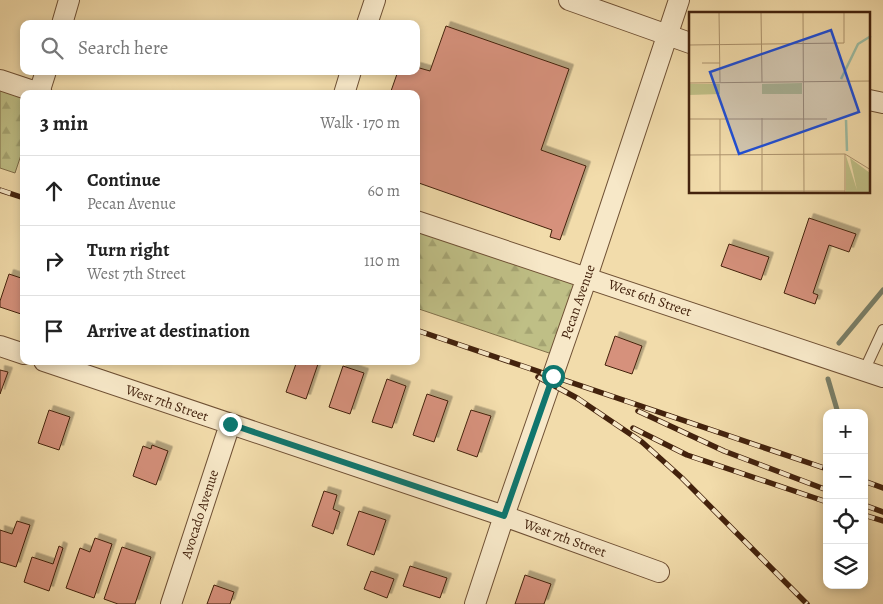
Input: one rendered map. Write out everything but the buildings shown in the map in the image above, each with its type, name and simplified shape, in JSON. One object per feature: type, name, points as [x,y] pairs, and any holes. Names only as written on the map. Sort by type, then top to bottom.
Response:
[{"type":"street","points":[[63,20],[70,0]]},
{"type":"street","points":[[368,20],[375,0]]},
{"type":"street","points":[[568,0],[689,43]]},
{"type":"street","name":"Pecan Avenue","points":[[475,604],[679,0]]},
{"type":"street","points":[[41,90],[45,75]]},
{"type":"street","points":[[345,90],[350,75]]},
{"type":"street","points":[[0,80],[31,90]]},
{"type":"street","points":[[870,100],[883,103]]},
{"type":"street","name":"West 6th Street","points":[[420,222],[874,374]]},
{"type":"street","points":[[0,346],[20,353]]},
{"type":"street","name":"West 7th Street","points":[[56,365],[504,516],[659,572]]},
{"type":"street","name":"Avocado Avenue","points":[[171,604],[230,424]]},
{"type":"lane","points":[[874,374],[883,330]]},
{"type":"green space","points":[[0,90],[20,97],[20,158],[15,173],[0,168]]},
{"type":"green space","points":[[420,232],[576,284],[552,354],[420,309]]},
{"type":"waterway","points":[[839,343],[883,290]]},
{"type":"waterway","points":[[828,379],[837,409]]},
{"type":"railway","points":[[0,190],[20,197]]},
{"type":"railway","points":[[420,331],[823,468]]},
{"type":"railway","points":[[538,377],[577,398],[642,442],[682,478],[807,604]]},
{"type":"railway","points":[[638,411],[724,451],[823,488]]},
{"type":"railway","points":[[633,428],[687,455],[823,501]]},
{"type":"railway","points":[[868,482],[883,488]]},
{"type":"railway","points":[[868,506],[883,512]]},
{"type":"railway","points":[[868,516],[883,521]]},
{"type":"route","points":[[230,424],[504,516],[553,376]]}]
